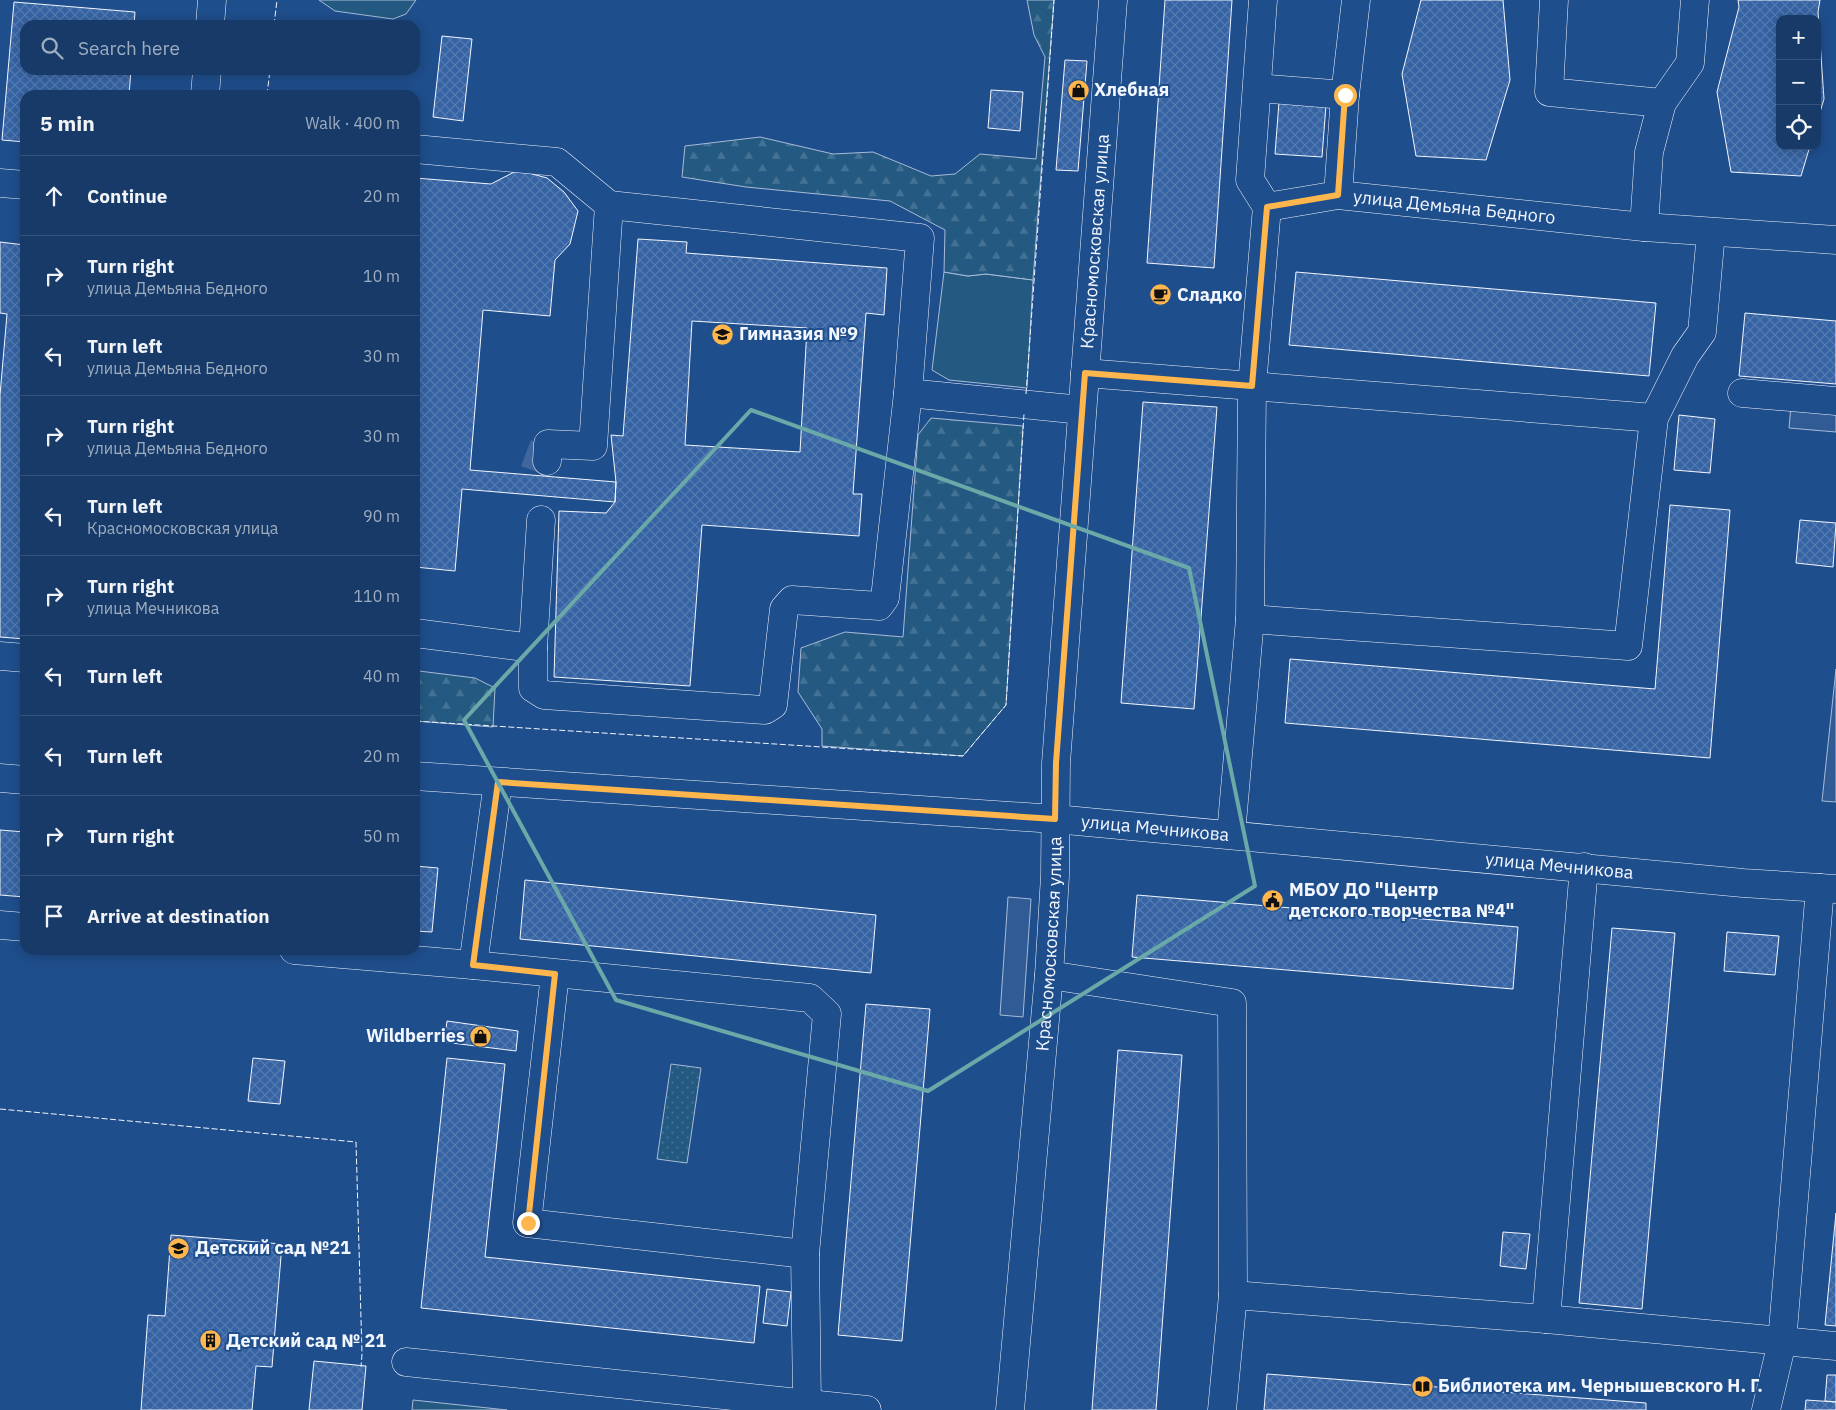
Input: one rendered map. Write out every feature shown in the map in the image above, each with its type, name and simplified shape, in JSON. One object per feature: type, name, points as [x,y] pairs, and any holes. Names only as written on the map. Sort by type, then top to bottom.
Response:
[{"type":"street","points":[[210,20],[212,0]]},
{"type":"street","name":"Красномосковская улица","points":[[1010,1410],[1049,975],[1056,876],[1056,763],[1113,0]]},
{"type":"street","points":[[1231,834],[1250,619],[1252,386],[1267,207],[1250,180],[1263,0]]},
{"type":"street","points":[[1338,195],[1345,95],[1356,0]]},
{"type":"street","points":[[1554,0],[1549,92],[1662,103]]},
{"type":"street","points":[[1644,227],[1649,152],[1662,103],[1690,63],[1695,0]]},
{"type":"street","points":[[205,90],[207,75]]},
{"type":"street","points":[[1257,88],[1345,95]]},
{"type":"street","points":[[420,149],[556,162],[609,205],[920,238],[908,392],[885,598],[879,606],[792,600],[784,609],[773,705],[764,710],[544,695],[533,688],[533,648],[541,520]]},
{"type":"street","points":[[0,182],[20,184]]},
{"type":"street","name":"улица Демьяна Бедного","points":[[1267,207],[1338,195],[1644,227],[1836,240]]},
{"type":"street","points":[[547,461],[548,444],[593,446],[609,205]]},
{"type":"street","points":[[1250,619],[1628,646],[1654,418],[1684,356],[1702,332],[1711,233]]},
{"type":"street","points":[[1085,373],[1654,418]]},
{"type":"street","points":[[908,392],[1082,410]]},
{"type":"street","points":[[1742,393],[1836,400]]},
{"type":"street","points":[[420,634],[533,648]]},
{"type":"street","points":[[0,656],[20,658]]},
{"type":"street","name":"улица Мечникова","points":[[420,776],[1055,819],[1743,883],[1828,889]]},
{"type":"street","points":[[0,778],[20,780]]},
{"type":"street","points":[[473,965],[498,782]]},
{"type":"street","points":[[1546,1319],[1584,867]]},
{"type":"street","points":[[1766,1410],[1782,1342],[1828,889]]},
{"type":"street","points":[[0,925],[20,927]]},
{"type":"street","points":[[354,955],[810,998],[827,1014],[805,1254],[807,1403]]},
{"type":"street","points":[[555,974],[528,1223],[805,1254]]},
{"type":"street","points":[[1049,975],[1232,1003],[1233,1295],[1222,1410]]},
{"type":"street","points":[[1233,1295],[1546,1319],[1836,1346]]},
{"type":"street","points":[[406,1362],[746,1404],[807,1403],[867,1410]]},
{"type":"highlighted area","points":[[751,410],[1189,568],[1255,886],[928,1091],[616,1000],[464,720]]},
{"type":"green space","points":[[319,0],[416,0],[406,14],[393,19],[335,11]]},
{"type":"green space","points":[[1027,0],[1054,0],[1033,280],[986,274],[968,276],[944,272],[945,230],[890,201],[746,187],[682,177],[685,146],[760,137],[833,154],[873,152],[931,176],[955,174],[980,154],[1036,159],[1045,57],[1034,35]]},
{"type":"green space","points":[[944,272],[968,276],[986,274],[1033,280],[1027,388],[949,380],[932,370]]},
{"type":"green space","points":[[931,418],[1023,426],[1006,705],[963,756],[822,746],[822,729],[798,692],[801,648],[845,632],[903,637],[918,435]]},
{"type":"green space","points":[[420,671],[475,678],[495,688],[493,727],[420,721]]},
{"type":"green space","points":[[671,1064],[701,1068],[687,1163],[657,1159]]},
{"type":"green space","points":[[413,1400],[507,1410],[412,1410]]},
{"type":"shaded area","points":[[1791,406],[1836,410],[1836,432],[1789,428]]},
{"type":"shaded area","points":[[1836,669],[1836,802],[1822,801]]},
{"type":"shaded area","points":[[1008,897],[1031,899],[1023,1017],[1000,1015]]},
{"type":"building","points":[[1165,0],[1232,0],[1214,268],[1147,263]]},
{"type":"building","points":[[1421,0],[1503,0],[1510,80],[1486,160],[1416,156],[1402,74]]},
{"type":"building","points":[[1738,0],[1820,0],[1818,15],[1776,15],[1776,150],[1809,150],[1801,176],[1731,172],[1717,92],[1739,7]]},
{"type":"building","points":[[14,2],[135,12],[134,20],[20,20],[20,75],[131,75],[129,90],[20,90],[20,142],[2,140]]},
{"type":"building","points":[[442,36],[472,39],[463,121],[433,117]]},
{"type":"building","points":[[1821,56],[1824,99],[1821,109]]},
{"type":"building","points":[[1065,60],[1087,61],[1078,171],[1056,170]]},
{"type":"building","points":[[991,90],[1023,92],[1020,131],[988,128]]},
{"type":"building","points":[[1279,102],[1326,105],[1322,157],[1275,154]]},
{"type":"building","points":[[518,170],[547,178],[564,192],[578,211],[570,244],[555,260],[550,316],[483,310],[470,470],[616,482],[615,502],[462,489],[455,571],[420,568],[420,178],[491,184]]},
{"type":"building","points":[[638,239],[687,242],[686,253],[887,268],[884,315],[866,313],[853,494],[862,494],[859,536],[702,525],[690,686],[554,677],[559,511],[606,513],[615,502],[616,482],[611,435],[623,436]],"holes":[[[692,321],[807,328],[800,452],[685,445]]]},
{"type":"building","points":[[0,242],[20,244],[20,639],[0,637],[0,395],[7,314],[0,313]]},
{"type":"building","points":[[1296,272],[1656,303],[1649,376],[1289,345]]},
{"type":"building","points":[[1745,313],[1836,321],[1836,384],[1739,376]]},
{"type":"building","points":[[1143,402],[1217,407],[1194,709],[1121,703]]},
{"type":"building","points":[[1679,415],[1715,419],[1710,473],[1674,470]]},
{"type":"building","points":[[1670,505],[1730,510],[1710,758],[1285,723],[1290,659],[1655,689]]},
{"type":"building","points":[[1800,520],[1836,523],[1833,567],[1796,563]]},
{"type":"building","points":[[0,830],[20,832],[20,897],[0,895]]},
{"type":"building","points":[[420,866],[438,868],[432,932],[420,931]]},
{"type":"building","points":[[525,880],[876,915],[871,973],[520,939]]},
{"type":"building","points":[[1137,895],[1518,927],[1513,989],[1132,957]]},
{"type":"building","points":[[1612,928],[1675,933],[1642,1309],[1579,1303]]},
{"type":"building","points":[[1727,932],[1779,936],[1775,975],[1724,971]]},
{"type":"building","points":[[866,1004],[930,1009],[902,1341],[838,1335]]},
{"type":"building","name":"Wildberries","points":[[447,1021],[518,1031],[516,1051],[444,1042]]},
{"type":"building","points":[[1118,1050],[1182,1055],[1156,1410],[1092,1410]]},
{"type":"building","points":[[253,1058],[285,1061],[280,1104],[248,1101]]},
{"type":"building","points":[[447,1058],[505,1064],[485,1257],[760,1286],[754,1343],[421,1308]]},
{"type":"building","points":[[1836,1213],[1836,1326],[1825,1325]]},
{"type":"building","points":[[1503,1232],[1530,1234],[1526,1269],[1500,1266]]},
{"type":"building","name":"Детский сад № 21","points":[[171,1235],[282,1244],[272,1367],[256,1366],[252,1410],[141,1410],[148,1315],[165,1316]]},
{"type":"building","points":[[767,1289],[791,1292],[787,1326],[763,1323]]},
{"type":"building","points":[[314,1361],[366,1366],[362,1410],[309,1410]]},
{"type":"building","points":[[1267,1374],[1646,1403],[1646,1410],[1264,1410]]},
{"type":"building","points":[[1827,1375],[1836,1375],[1836,1402],[1825,1401]]},
{"type":"building","points":[[1806,1400],[1836,1402],[1836,1410],[1805,1410]]},
{"type":"tunnel","points":[[526,453],[547,461]]},
{"type":"fence","points":[[275,20],[277,0]]},
{"type":"fence","points":[[1026,394],[1054,0]]},
{"type":"fence","points":[[268,90],[269,75]]},
{"type":"fence","points":[[420,721],[963,756],[1006,705],[1024,414]]},
{"type":"fence","points":[[0,1109],[356,1142],[361,1367]]},
{"type":"place","name":"Хлебная","points":[[1078,90]]},
{"type":"place","name":"Сладко","points":[[1161,295]]},
{"type":"place","name":"Гимназия №9","points":[[723,334]]},
{"type":"place","name":"МБОУ ДО \"Центр детского творчества №4\"","points":[[1273,900]]},
{"type":"place","name":"Wildberries","points":[[481,1036]]},
{"type":"place","name":"Детский сад №21","points":[[179,1248]]},
{"type":"place","name":"Детский сад № 21","points":[[210,1341]]},
{"type":"place","name":"Библиотека им. Чернышевского Н. Г.","points":[[1422,1386]]},
{"type":"route","points":[[528,1223],[555,974],[473,965],[498,782],[1055,819],[1056,763],[1085,373],[1252,386],[1267,207],[1338,195],[1345,95]]}]
